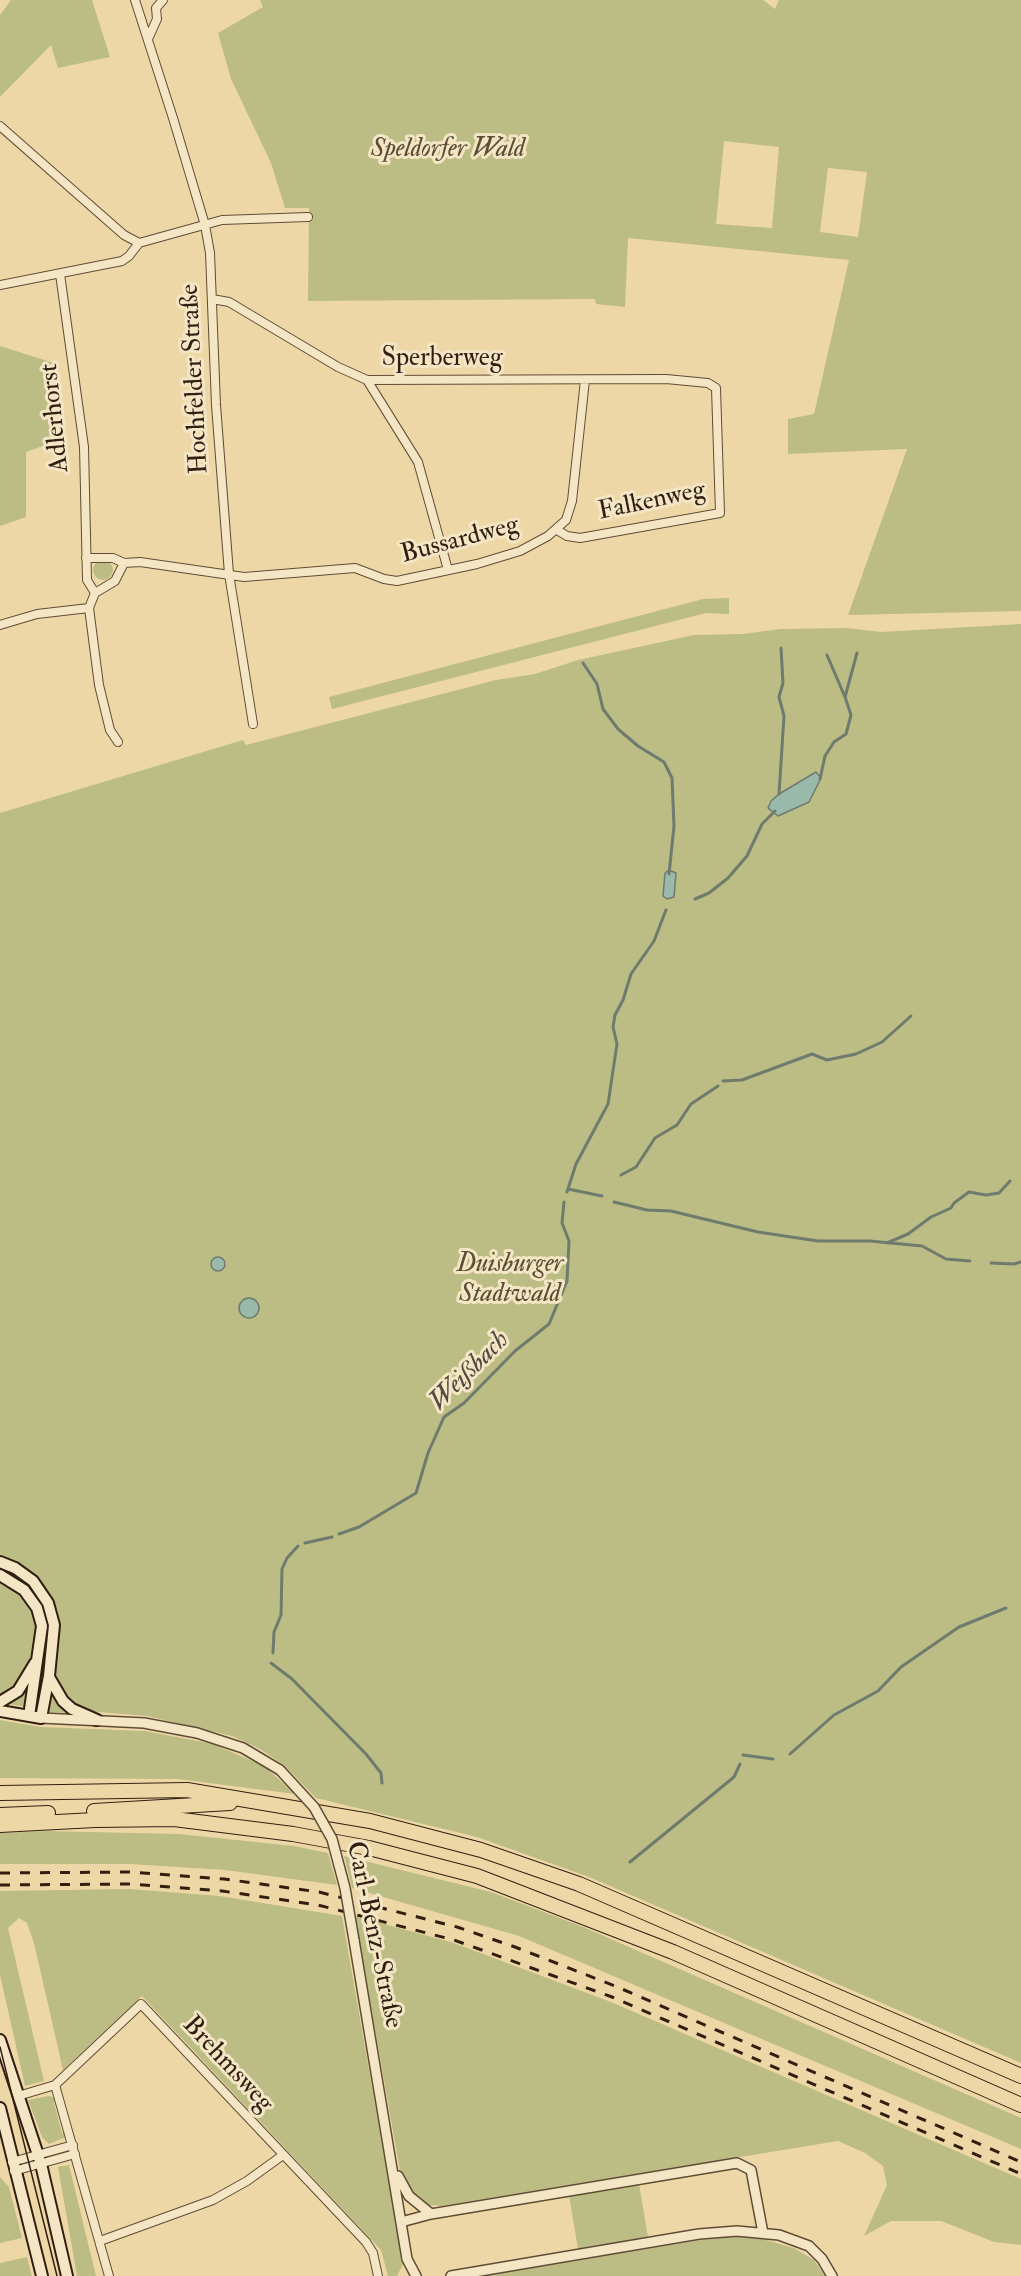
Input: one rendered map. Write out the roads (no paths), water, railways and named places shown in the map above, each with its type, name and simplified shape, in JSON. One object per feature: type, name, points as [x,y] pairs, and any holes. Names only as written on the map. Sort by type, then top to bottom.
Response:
[{"type":"highway","points":[[0,1793],[187,1790],[370,1821],[481,1850],[568,1881],[1021,2076]]},
{"type":"highway","points":[[0,1815],[254,1801]]},
{"type":"highway","points":[[0,1825],[174,1819],[293,1834],[369,1848],[477,1876],[673,1952],[1021,2104]]},
{"type":"main road","points":[[0,1562],[25,1575],[48,1602],[54,1625],[49,1676],[35,1717]]},
{"type":"main road","points":[[0,1575],[24,1590],[37,1608],[42,1626],[35,1717]]},
{"type":"main road","points":[[0,1702],[18,1691],[40,1652]]},
{"type":"main road","points":[[49,1676],[63,1701],[82,1714],[97,1720]]},
{"type":"main road","name":"Carl-Benz-Straße","points":[[0,1711],[35,1717]]},
{"type":"main road","points":[[0,2040],[39,2159],[68,2276]]},
{"type":"main road","points":[[0,2108],[42,2276]]},
{"type":"street","name":"Hochfelder Straße","points":[[135,0],[205,225],[212,299],[216,394],[229,574],[253,724]]},
{"type":"street","points":[[148,39],[157,20],[156,8],[163,0]]},
{"type":"street","points":[[0,126],[124,235],[139,243]]},
{"type":"street","points":[[0,285],[122,261],[139,243],[222,220],[308,216]]},
{"type":"street","name":"Adlerhorst","points":[[60,274],[84,447],[87,580],[95,594]]},
{"type":"street","name":"Sperberweg","points":[[212,299],[229,302],[338,367],[367,380],[585,380]]},
{"type":"street","name":"Falkenweg","points":[[557,530],[567,536],[580,538],[720,513],[716,388],[708,384],[666,379],[585,380]]},
{"type":"street","points":[[367,380],[418,462],[448,570]]},
{"type":"street","points":[[557,530],[566,520],[572,501],[585,380]]},
{"type":"street","name":"Bussardweg","points":[[86,558],[113,558],[124,563],[140,562],[244,577],[340,567],[355,568],[384,579],[397,580],[448,570],[520,551],[557,530]]},
{"type":"street","points":[[118,742],[110,730],[99,685],[89,608],[95,594],[116,581],[124,563]]},
{"type":"street","points":[[0,625],[37,614],[89,608]]},
{"type":"street","name":"Carl-Benz-Straße","points":[[35,1717],[144,1723],[215,1738],[257,1755],[280,1770],[314,1807],[332,1839],[345,1888],[392,2157],[408,2264],[416,2276]]},
{"type":"street","name":"Brehmsweg","points":[[18,2096],[55,2085],[141,2004],[369,2246],[378,2276]]},
{"type":"street","points":[[55,2085],[109,2276]]},
{"type":"street","points":[[13,2167],[73,2145]]},
{"type":"street","points":[[39,2159],[75,2154]]},
{"type":"street","points":[[100,2241],[213,2200],[247,2181],[283,2155]]},
{"type":"street","name":"Carl-Benz-Straße","points":[[392,2157],[406,2193],[430,2214]]},
{"type":"street","points":[[401,2222],[430,2214],[737,2163],[751,2170],[763,2233]]},
{"type":"street","points":[[451,2276],[717,2231],[763,2233],[788,2238],[809,2246],[825,2263],[832,2276]]},
{"type":"waterway","points":[[779,794],[784,716],[779,697],[783,683],[781,648]]},
{"type":"waterway","points":[[820,779],[825,756],[834,742],[846,734],[851,715],[845,697],[857,653]]},
{"type":"waterway","points":[[827,655],[845,697]]},
{"type":"waterway","points":[[583,663],[597,684],[603,709],[618,729],[638,746],[664,762],[672,778],[674,826],[669,874]]},
{"type":"waterway","points":[[695,899],[709,893],[728,878],[747,856],[762,824],[775,811]]},
{"type":"waterway","points":[[567,1192],[576,1164],[608,1104],[617,1044],[613,1027],[615,1015],[623,1000],[631,974],[654,941],[666,910]]},
{"type":"waterway","points":[[723,1081],[742,1080],[812,1054],[827,1060],[856,1054],[882,1042],[911,1016]]},
{"type":"waterway","points":[[621,1175],[636,1167],[655,1138],[677,1125],[691,1104],[718,1086]]},
{"type":"waterway","points":[[887,1243],[908,1234],[931,1217],[951,1208],[969,1192],[986,1195],[999,1193],[1010,1181]]},
{"type":"waterway","points":[[568,1189],[602,1196]]},
{"type":"waterway","name":"Weißbach","points":[[339,1534],[359,1527],[416,1493],[428,1453],[444,1417],[464,1403],[515,1351],[549,1324],[567,1281],[569,1241],[562,1223],[564,1202]]},
{"type":"waterway","points":[[614,1202],[647,1210],[671,1211],[758,1232],[818,1241],[870,1241],[922,1246],[946,1259],[970,1261]]},
{"type":"waterway","points":[[991,1263],[1021,1262]]},
{"type":"waterway","name":"Weißbach","points":[[305,1543],[332,1537]]},
{"type":"waterway","name":"Weißbach","points":[[273,1653],[274,1632],[281,1615],[282,1569],[287,1558],[298,1546]]},
{"type":"waterway","points":[[790,1754],[834,1715],[878,1691],[901,1667],[959,1627],[1006,1608]]},
{"type":"waterway","name":"Weißbach","points":[[271,1663],[292,1679],[366,1754],[381,1773],[382,1783]]},
{"type":"waterway","points":[[743,1755],[773,1759]]},
{"type":"waterway","points":[[630,1862],[734,1777],[740,1764]]},
{"type":"tram line","points":[[0,2047],[57,2276]]},
{"type":"railway","points":[[0,1873],[129,1872],[224,1879],[319,1892],[457,1927],[615,1986],[1021,2162]]},
{"type":"railway","points":[[0,1885],[130,1884],[222,1891],[318,1905],[454,1940],[612,1997],[1021,2174]]},
{"type":"park label","name":"Speldorfer Wald","points":[[448,150]]},
{"type":"park label","name":"Duisburger Stadtwald","points":[[510,1280]]}]
